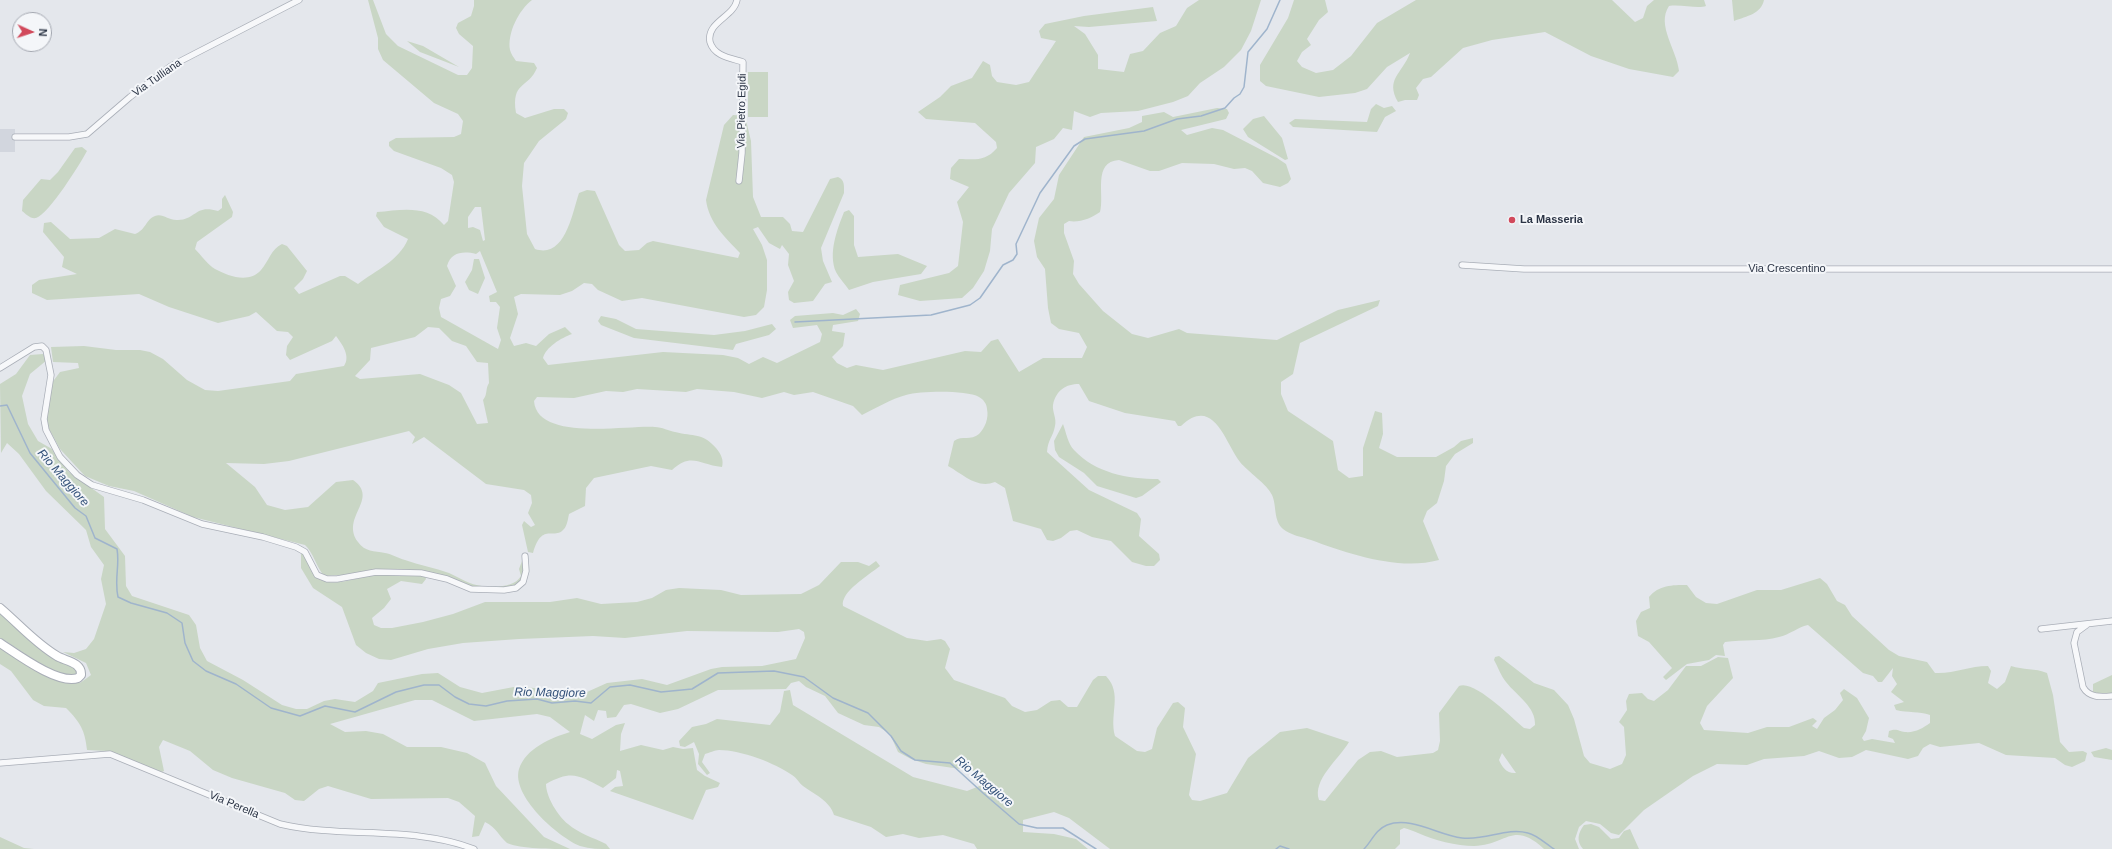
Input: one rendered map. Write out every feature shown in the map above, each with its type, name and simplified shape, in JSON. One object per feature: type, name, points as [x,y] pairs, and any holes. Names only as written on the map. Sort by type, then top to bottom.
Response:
[{"type":"street","name":"Via Tulliana","points":[[15,137],[69,137],[87,134],[130,97],[171,66],[299,0]]},
{"type":"street","name":"Via Pietro Egidi","points":[[737,0],[735,7],[711,30],[709,37],[715,52],[743,62],[742,154],[739,181]]},
{"type":"street","name":"Via Crescentino","points":[[1462,265],[1538,269],[2112,269]]},
{"type":"street","points":[[0,368],[34,347],[42,346],[46,350],[51,375],[44,419],[46,430],[60,457],[83,480],[92,485],[143,500],[202,524],[263,537],[296,546],[305,552],[314,572],[321,577],[337,579],[376,572],[421,573],[447,579],[471,589],[504,590],[516,588],[523,582],[526,570],[525,556]]},
{"type":"street","points":[[0,608],[41,645],[60,658],[77,665],[81,670],[81,675],[78,678],[72,679],[54,674],[0,643]]},
{"type":"street","points":[[2041,629],[2112,621]]},
{"type":"street","points":[[2088,624],[2077,632],[2074,642],[2083,687],[2085,691],[2094,695],[2112,696]]},
{"type":"street","name":"Via Perella","points":[[0,763],[110,754],[280,824],[305,828],[397,834],[445,840],[474,849]]},
{"type":"shaded area","points":[[0,129],[15,129],[15,152],[0,152]]},
{"type":"green space","points":[[368,0],[373,0],[386,34],[398,46],[458,75],[467,75],[472,68],[473,46],[459,34],[456,28],[458,23],[471,16],[474,0],[532,0],[527,4],[515,22],[510,36],[510,50],[516,61],[534,63],[537,68],[533,75],[518,90],[515,103],[516,113],[525,118],[554,109],[564,109],[568,113],[566,119],[539,141],[524,163],[522,186],[527,234],[535,249],[545,250],[554,247],[560,241],[566,233],[570,223],[579,193],[587,190],[595,191],[619,245],[625,251],[639,250],[647,243],[653,241],[738,258],[740,253],[718,229],[710,216],[706,200],[724,125],[733,115],[745,116],[751,141],[753,197],[761,217],[783,217],[790,224],[792,231],[803,232],[830,179],[838,177],[843,182],[844,193],[821,248],[823,261],[832,282],[825,284],[813,301],[794,303],[789,300],[788,292],[794,281],[788,265],[789,254],[782,245],[780,249],[769,243],[758,227],[753,229],[762,245],[767,260],[767,290],[764,307],[756,315],[744,317],[642,298],[622,301],[598,290],[592,284],[584,283],[572,291],[560,295],[521,294],[514,297],[518,314],[510,338],[514,346],[526,343],[536,346],[549,334],[565,327],[572,334],[559,340],[547,350],[543,358],[548,365],[663,352],[723,355],[738,358],[749,364],[763,357],[777,363],[820,342],[822,334],[817,325],[793,328],[790,320],[795,316],[833,313],[843,315],[856,309],[860,314],[858,321],[833,325],[832,331],[845,333],[843,346],[832,357],[837,363],[847,368],[856,365],[883,370],[965,351],[981,352],[991,341],[998,339],[1019,372],[1043,358],[1082,358],[1087,347],[1079,333],[1059,329],[1051,323],[1048,308],[1045,269],[1037,257],[1034,241],[1039,218],[1054,199],[1059,175],[1084,137],[1129,128],[1142,122],[1142,116],[1164,112],[1173,117],[1217,108],[1227,109],[1229,113],[1226,119],[1181,130],[1187,135],[1212,128],[1223,130],[1286,164],[1291,179],[1288,183],[1280,187],[1263,183],[1252,171],[1245,168],[1234,169],[1214,164],[1182,163],[1159,171],[1150,171],[1119,160],[1111,162],[1105,167],[1102,173],[1100,212],[1085,220],[1069,221],[1064,224],[1064,233],[1074,261],[1073,274],[1079,284],[1103,311],[1132,334],[1148,338],[1179,329],[1187,333],[1277,340],[1338,310],[1380,300],[1378,306],[1300,343],[1293,374],[1281,382],[1281,394],[1288,411],[1333,441],[1338,470],[1349,478],[1363,476],[1363,448],[1375,411],[1382,413],[1383,434],[1379,448],[1397,457],[1436,457],[1454,447],[1461,441],[1473,438],[1473,443],[1455,454],[1446,466],[1444,481],[1437,503],[1427,511],[1423,521],[1439,560],[1424,563],[1407,563],[1374,559],[1341,551],[1289,533],[1283,529],[1276,517],[1270,491],[1240,462],[1217,425],[1210,419],[1202,416],[1192,418],[1181,426],[1178,426],[1175,421],[1125,413],[1089,401],[1079,384],[1070,385],[1062,389],[1056,395],[1053,405],[1055,426],[1048,444],[1047,452],[1089,490],[1137,513],[1141,519],[1139,536],[1159,554],[1160,560],[1154,566],[1146,566],[1132,562],[1111,541],[1092,537],[1077,530],[1070,531],[1061,538],[1053,541],[1047,540],[1041,529],[1013,521],[1005,488],[995,482],[982,484],[976,482],[948,466],[954,441],[960,438],[973,437],[979,434],[985,426],[987,419],[986,405],[980,398],[973,395],[954,392],[932,392],[906,395],[889,401],[862,415],[853,406],[813,392],[794,395],[784,392],[762,398],[734,392],[697,389],[686,392],[637,389],[623,392],[606,391],[574,398],[537,397],[534,401],[539,414],[550,422],[566,427],[586,429],[658,427],[702,437],[716,448],[721,455],[723,462],[722,467],[691,461],[685,462],[672,470],[651,466],[594,478],[586,488],[585,506],[569,514],[566,526],[560,532],[540,537],[533,553],[528,552],[522,525],[524,521],[531,527],[535,525],[528,513],[532,503],[531,495],[524,490],[486,484],[424,437],[412,444],[415,437],[409,431],[289,461],[264,464],[226,463],[255,487],[267,505],[285,510],[308,507],[336,482],[353,480],[360,487],[363,494],[362,501],[353,524],[354,533],[358,542],[364,548],[390,554],[410,562],[444,571],[473,584],[487,587],[509,585],[518,580],[521,576],[519,569],[522,561],[525,570],[522,581],[514,587],[484,589],[474,588],[421,571],[324,576],[305,545],[193,517],[134,491],[109,486],[85,476],[60,449],[48,427],[46,414],[51,384],[60,372],[79,368],[78,363],[53,362],[51,347],[84,346],[150,352],[163,359],[187,380],[205,390],[218,391],[290,381],[296,374],[344,366],[347,358],[343,346],[336,336],[332,341],[290,360],[286,355],[287,346],[293,337],[288,332],[277,331],[256,312],[249,316],[218,323],[169,307],[139,294],[47,300],[32,293],[32,285],[39,280],[77,274],[62,267],[64,257],[43,232],[44,223],[51,222],[70,239],[99,238],[115,229],[135,234],[142,230],[152,217],[158,215],[178,220],[189,217],[205,209],[218,211],[222,208],[222,199],[225,195],[233,212],[232,217],[197,242],[195,249],[212,267],[232,276],[245,278],[251,277],[264,267],[275,249],[282,244],[287,246],[307,271],[303,279],[294,288],[299,294],[340,276],[345,276],[358,284],[393,259],[404,247],[408,239],[384,227],[376,216],[377,212],[404,210],[422,211],[437,218],[444,225],[448,221],[454,182],[452,175],[441,168],[394,151],[389,146],[389,142],[396,138],[454,137],[461,134],[463,121],[458,114],[434,103],[383,60],[378,49],[378,38]],"holes":[[[475,207],[481,207],[485,240],[483,241],[480,230],[473,227],[468,228],[468,217]],[[480,251],[497,292],[489,296],[490,302],[496,302],[500,307],[497,328],[501,340],[498,349],[441,317],[439,308],[441,299],[450,296],[456,286],[447,266],[449,261],[458,254],[476,254]],[[428,327],[439,328],[452,341],[466,346],[477,362],[488,363],[489,383],[483,400],[488,423],[477,424],[461,393],[449,385],[420,374],[360,379],[355,376],[370,360],[371,348],[415,337]]]},
{"type":"green space","points":[[1199,0],[1261,0],[1251,31],[1241,50],[1224,67],[1200,83],[1188,96],[1173,102],[1138,111],[1101,113],[1090,117],[1074,111],[1072,130],[1063,128],[1054,139],[1036,147],[1035,163],[1009,193],[992,229],[990,251],[984,271],[973,288],[962,298],[920,301],[898,295],[900,285],[949,273],[958,266],[963,222],[957,202],[969,187],[950,179],[951,168],[959,159],[984,158],[997,148],[996,142],[975,123],[926,119],[918,112],[940,97],[951,86],[972,78],[983,61],[990,65],[992,76],[997,82],[1016,85],[1029,82],[1056,41],[1041,38],[1039,31],[1045,24],[1084,16],[1153,7],[1157,21],[1089,27],[1074,26],[1085,34],[1098,55],[1098,69],[1124,72],[1130,54],[1143,51],[1160,33],[1176,26],[1187,8]]},
{"type":"green space","points":[[1294,0],[1325,0],[1328,12],[1319,20],[1307,39],[1311,45],[1302,52],[1297,61],[1302,67],[1316,73],[1333,70],[1351,56],[1377,23],[1416,0],[1612,0],[1635,22],[1643,18],[1647,6],[1654,0],[1704,0],[1706,6],[1669,6],[1666,13],[1666,29],[1679,71],[1673,77],[1629,69],[1591,56],[1545,32],[1492,40],[1463,48],[1431,77],[1423,79],[1416,88],[1419,95],[1417,100],[1405,100],[1398,102],[1394,94],[1394,82],[1410,53],[1387,67],[1367,89],[1355,93],[1319,97],[1266,86],[1260,81],[1260,65],[1288,18]]},
{"type":"green space","points":[[1732,0],[1764,0],[1757,11],[1734,21]]},
{"type":"green space","points":[[407,41],[423,46],[459,67],[420,52]]},
{"type":"green space","points":[[748,72],[768,72],[768,117],[748,117]]},
{"type":"green space","points":[[1376,104],[1384,108],[1392,106],[1396,111],[1385,117],[1377,132],[1293,127],[1289,123],[1295,119],[1367,122],[1371,109]]},
{"type":"green space","points":[[1264,116],[1282,138],[1288,159],[1285,160],[1248,137],[1243,129],[1253,119]]},
{"type":"green space","points":[[82,147],[87,151],[64,188],[42,215],[34,218],[22,211],[23,200],[41,179],[50,180],[58,172],[75,148]]},
{"type":"green space","points":[[849,210],[854,216],[854,245],[858,257],[898,254],[927,266],[921,274],[873,282],[849,290],[836,272],[833,249],[844,212]]},
{"type":"green space","points":[[474,259],[479,259],[485,278],[478,294],[469,290],[465,282],[472,270]]},
{"type":"green space","points":[[601,316],[616,319],[636,329],[714,335],[745,331],[772,324],[776,329],[769,335],[736,344],[733,350],[634,338],[601,325],[598,321]]},
{"type":"green space","points":[[43,354],[47,360],[30,374],[22,396],[28,424],[38,441],[52,449],[69,472],[104,497],[105,529],[125,556],[126,586],[132,596],[189,615],[196,625],[200,648],[207,661],[243,680],[282,705],[296,709],[307,709],[324,701],[335,699],[355,702],[373,691],[378,683],[422,674],[438,673],[460,687],[482,693],[519,686],[571,693],[587,692],[607,683],[642,679],[667,685],[711,669],[722,667],[762,666],[796,659],[805,638],[804,632],[799,629],[778,632],[687,631],[625,638],[593,636],[519,639],[463,643],[428,649],[391,660],[379,659],[366,653],[356,645],[342,607],[313,588],[301,568],[301,552],[305,553],[315,575],[327,581],[348,581],[382,573],[425,576],[426,579],[422,584],[401,581],[387,589],[391,599],[384,608],[372,618],[374,625],[381,628],[392,628],[423,622],[453,614],[485,602],[550,602],[577,598],[601,604],[637,602],[652,598],[666,590],[679,588],[721,590],[741,595],[801,594],[819,585],[841,562],[858,562],[869,566],[876,561],[880,566],[850,590],[843,601],[843,606],[907,638],[927,641],[941,639],[945,641],[950,649],[945,668],[954,680],[1005,698],[1012,706],[1025,712],[1037,710],[1051,701],[1060,700],[1068,707],[1077,707],[1093,680],[1098,676],[1106,676],[1114,690],[1115,704],[1113,720],[1115,736],[1137,751],[1145,752],[1152,749],[1157,728],[1173,703],[1178,702],[1185,708],[1183,727],[1196,754],[1189,795],[1192,800],[1200,801],[1227,793],[1248,758],[1280,732],[1307,728],[1349,742],[1323,777],[1319,785],[1319,800],[1325,801],[1358,760],[1370,752],[1381,751],[1397,757],[1433,753],[1438,750],[1440,741],[1439,713],[1459,686],[1466,685],[1474,688],[1502,708],[1524,728],[1530,729],[1535,725],[1532,713],[1525,702],[1510,687],[1503,677],[1494,660],[1495,657],[1499,656],[1534,683],[1554,690],[1568,705],[1574,719],[1584,756],[1590,763],[1610,769],[1622,764],[1626,755],[1624,727],[1619,722],[1627,710],[1626,701],[1629,694],[1642,693],[1648,699],[1654,701],[1668,690],[1686,666],[1701,666],[1718,657],[1728,658],[1733,678],[1707,706],[1700,723],[1704,730],[1748,733],[1767,727],[1789,727],[1813,718],[1817,721],[1812,726],[1817,729],[1824,718],[1835,710],[1843,700],[1840,693],[1844,689],[1857,698],[1869,718],[1866,731],[1862,738],[1864,741],[1872,739],[1895,743],[1893,739],[1888,737],[1889,731],[1896,730],[1912,732],[1930,723],[1930,715],[1896,710],[1894,705],[1904,702],[1891,692],[1897,684],[1892,676],[1893,668],[1882,682],[1878,682],[1873,676],[1863,673],[1808,625],[1773,639],[1725,642],[1723,645],[1725,656],[1716,655],[1709,660],[1687,664],[1666,680],[1663,677],[1672,668],[1649,642],[1638,636],[1636,621],[1641,612],[1650,608],[1649,597],[1657,590],[1666,586],[1687,585],[1696,597],[1706,603],[1717,604],[1757,590],[1781,590],[1820,578],[1827,584],[1837,601],[1845,605],[1852,616],[1889,650],[1899,656],[1927,662],[1935,673],[1988,666],[1991,671],[1988,683],[1997,689],[2005,682],[2011,666],[2038,670],[2047,673],[2053,695],[2060,742],[2069,752],[2083,751],[2087,753],[2085,761],[2072,767],[2065,765],[2055,758],[2006,755],[1979,743],[1940,747],[1930,744],[1923,748],[1918,756],[1908,759],[1866,750],[1852,757],[1839,758],[1819,751],[1804,756],[1764,759],[1747,765],[1717,764],[1693,776],[1644,810],[1619,835],[1611,833],[1600,824],[1586,821],[1579,827],[1575,839],[1579,849],[1544,849],[1525,836],[1517,835],[1485,845],[1460,845],[1424,836],[1404,828],[1400,830],[1400,844],[1395,849],[1110,849],[1069,818],[1054,812],[1023,820],[1023,832],[1054,834],[1076,839],[1088,849],[977,849],[974,844],[943,835],[919,838],[903,834],[886,837],[871,827],[834,815],[832,810],[825,802],[803,786],[794,776],[785,770],[757,758],[737,752],[719,750],[705,754],[702,762],[710,773],[707,775],[698,764],[699,754],[694,742],[685,747],[680,746],[679,741],[692,727],[706,724],[717,719],[770,725],[780,712],[784,691],[790,690],[793,705],[913,777],[967,791],[987,783],[974,771],[926,764],[911,759],[898,752],[890,734],[879,727],[864,725],[838,713],[825,696],[806,687],[799,681],[791,683],[786,689],[718,690],[678,709],[660,713],[631,704],[624,705],[616,717],[607,718],[606,711],[598,710],[594,721],[585,715],[580,734],[592,739],[616,725],[625,723],[621,734],[620,751],[641,745],[663,750],[673,747],[683,749],[693,748],[697,770],[705,776],[720,783],[718,787],[706,790],[693,820],[610,791],[615,787],[623,786],[620,771],[617,770],[616,778],[603,788],[581,777],[575,776],[562,777],[546,784],[550,800],[564,821],[581,833],[606,844],[610,849],[602,849],[580,846],[560,834],[538,814],[522,791],[518,780],[519,769],[527,755],[547,741],[570,732],[550,717],[537,714],[474,721],[432,700],[415,700],[330,724],[345,732],[366,731],[383,734],[407,747],[441,747],[467,753],[485,763],[496,786],[544,837],[570,849],[537,848],[513,845],[507,843],[495,829],[485,822],[479,836],[472,837],[475,816],[459,802],[448,798],[371,799],[328,786],[319,789],[304,801],[295,800],[285,793],[232,778],[213,770],[190,751],[163,740],[159,747],[164,771],[162,772],[106,751],[87,750],[85,737],[81,727],[66,708],[44,706],[33,700],[11,671],[0,664],[0,647],[56,678],[80,683],[91,675],[86,663],[63,652],[74,653],[86,649],[94,639],[106,604],[101,579],[104,565],[91,547],[86,530],[46,491],[19,454],[7,443],[1,453],[0,384],[16,374],[30,355]],"holes":[[[1502,753],[1516,773],[1505,770],[1499,760]]]},
{"type":"green space","points":[[1063,424],[1074,450],[1082,458],[1092,464],[1124,476],[1158,479],[1161,482],[1142,496],[1136,498],[1097,486],[1084,473],[1059,457],[1055,450],[1054,441]]},
{"type":"green space","points":[[0,614],[55,659],[73,667],[77,671],[76,675],[67,676],[47,669],[0,638]]},
{"type":"green space","points":[[2112,675],[2112,693],[2102,694],[2093,692],[2093,684]]},
{"type":"green space","points":[[2106,748],[2112,750],[2112,760],[2094,757],[2091,752]]},
{"type":"green space","points":[[1591,824],[1599,827],[1611,839],[1619,838],[1624,831],[1630,829],[1639,849],[1583,849],[1579,843],[1579,834],[1584,825]]},
{"type":"green space","points":[[0,837],[24,848],[34,849],[0,849]]},
{"type":"waterway","points":[[795,322],[931,315],[970,305],[980,298],[1003,265],[1013,260],[1017,254],[1016,244],[1040,193],[1074,146],[1085,139],[1144,131],[1177,119],[1201,116],[1225,108],[1240,94],[1244,87],[1248,52],[1267,29],[1280,0]]},
{"type":"waterway","name":"Rio Maggiore","points":[[0,406],[7,405],[30,453],[75,508],[86,516],[95,538],[117,549],[118,597],[131,603],[167,613],[182,623],[185,643],[193,661],[206,671],[236,684],[271,708],[300,716],[325,706],[355,712],[396,692],[424,685],[439,685],[455,697],[469,704],[486,706],[507,701],[537,699],[552,703],[575,701],[591,703],[610,687],[630,685],[661,692],[692,689],[718,673],[774,671],[804,677],[833,698],[868,713],[891,736],[901,751],[915,760],[950,763],[1019,824],[1037,828],[1063,828],[1096,849]]},
{"type":"waterway","name":"Rio Maggiore","points":[[1364,849],[1379,830],[1387,825],[1396,823],[1415,824],[1462,838],[1479,838],[1512,832],[1528,833],[1554,849]]},
{"type":"waterway","name":"Rio Maggiore","points":[[1276,849],[1280,846],[1289,849]]},
{"type":"place","name":"La Masseria","points":[[1512,220]]}]
